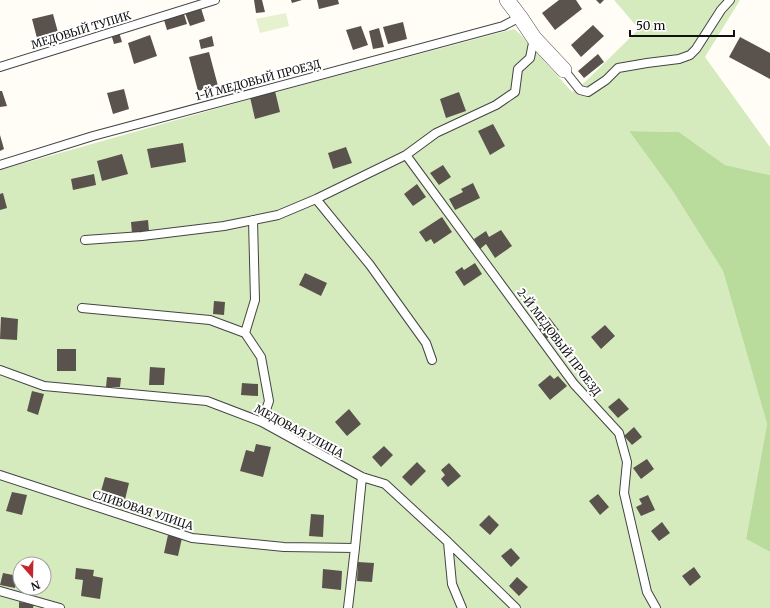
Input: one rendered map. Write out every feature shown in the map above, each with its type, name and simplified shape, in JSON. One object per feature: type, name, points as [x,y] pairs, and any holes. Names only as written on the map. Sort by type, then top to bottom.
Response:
[{"type":"street","points":[[507,0],[534,38],[564,70]]},
{"type":"lane","name":"МЕДОВЫЙ ТУПИК","points":[[0,67],[215,0]]},
{"type":"lane","points":[[564,70],[580,90],[588,92],[606,80],[618,68],[679,59],[690,55],[696,49],[721,10],[730,0]]},
{"type":"lane","name":"1-Й МЕДОВЫЙ ПРОЕЗД","points":[[0,165],[93,136],[503,26],[520,17]]},
{"type":"lane","points":[[85,240],[142,236],[224,226],[278,215],[316,199],[406,155],[436,133],[496,105],[515,92],[518,69],[530,58],[534,38]]},
{"type":"lane","name":"2-Й МЕДОВЫЙ ПРОЕЗД","points":[[406,155],[574,384],[618,433],[627,462],[624,493],[647,592],[656,608]]},
{"type":"lane","points":[[316,199],[370,265],[426,343],[432,360]]},
{"type":"lane","points":[[245,333],[255,300],[253,220]]},
{"type":"lane","points":[[82,308],[210,320],[245,333],[261,357],[269,401],[262,422]]},
{"type":"lane","name":"МЕДОВАЯ УЛИЦА","points":[[0,370],[44,386],[207,401],[262,422],[362,477],[385,484],[516,608]]},
{"type":"lane","name":"СЛИВОВАЯ УЛИЦА","points":[[0,475],[192,538],[284,547],[355,548]]},
{"type":"lane","points":[[348,608],[362,477]]},
{"type":"lane","points":[[448,542],[452,584],[462,608]]},
{"type":"lane","points":[[0,591],[60,608]]},
{"type":"green space","points":[[614,0],[740,0],[705,57],[770,147],[770,175],[725,165],[679,132],[629,131],[672,190],[723,271],[767,424],[746,539],[770,552],[770,608],[0,608],[0,170],[261,96],[514,29],[572,92],[585,82],[639,29]]},
{"type":"green space","points":[[286,13],[289,26],[260,33],[256,19]]},
{"type":"green space","points":[[629,131],[679,132],[725,165],[770,175],[770,552],[746,539],[767,424],[723,271],[672,190]]},
{"type":"building","points":[[254,0],[262,0],[265,12],[256,13]]},
{"type":"building","points":[[291,0],[302,0],[292,3]]},
{"type":"building","points":[[317,0],[338,0],[339,4],[319,9]]},
{"type":"building","points":[[559,0],[576,0],[582,9],[555,30],[542,13]]},
{"type":"building","points":[[596,0],[604,0],[600,4]]},
{"type":"building","points":[[201,8],[205,21],[190,26],[185,13]]},
{"type":"building","points":[[53,14],[59,36],[38,42],[32,19]]},
{"type":"building","points":[[184,14],[187,24],[167,30],[164,20]]},
{"type":"building","points":[[403,22],[407,39],[388,44],[383,27]]},
{"type":"building","points":[[593,25],[604,36],[581,57],[571,45]]},
{"type":"building","points":[[361,26],[368,45],[353,50],[346,30]]},
{"type":"building","points":[[379,28],[384,47],[373,49],[369,31]]},
{"type":"building","points":[[119,32],[122,42],[114,44],[111,34]]},
{"type":"building","points":[[150,35],[157,56],[134,64],[128,43]]},
{"type":"building","points":[[212,36],[214,46],[201,49],[199,40]]},
{"type":"building","points":[[740,37],[770,53],[770,79],[729,57]]},
{"type":"building","points":[[209,52],[218,86],[198,91],[189,57]]},
{"type":"building","points":[[598,54],[604,62],[584,78],[578,71]]},
{"type":"building","points":[[124,89],[129,109],[113,114],[107,93]]},
{"type":"building","points":[[0,91],[2,91],[7,106],[0,107]]},
{"type":"building","points":[[275,91],[280,112],[255,119],[250,97]]},
{"type":"building","points":[[459,92],[466,111],[446,118],[440,99]]},
{"type":"building","points":[[493,124],[505,146],[490,155],[478,131]]},
{"type":"building","points":[[0,135],[4,149],[0,151]]},
{"type":"building","points":[[183,143],[186,162],[151,168],[147,149]]},
{"type":"building","points":[[346,147],[352,163],[333,169],[328,153]]},
{"type":"building","points":[[122,154],[128,174],[102,181],[97,161]]},
{"type":"building","points":[[443,165],[451,177],[439,185],[430,173]]},
{"type":"building","points":[[94,174],[96,185],[73,190],[71,179]]},
{"type":"building","points":[[473,183],[480,198],[455,210],[449,199],[463,192],[461,189]]},
{"type":"building","points":[[417,184],[426,197],[413,206],[404,194]]},
{"type":"building","points":[[3,193],[7,208],[0,210],[0,194]]},
{"type":"building","points":[[442,217],[452,232],[434,244],[431,239],[426,242],[419,232]]},
{"type":"building","points":[[148,220],[149,231],[132,233],[131,222]]},
{"type":"building","points":[[501,230],[512,246],[495,258],[486,244],[480,249],[474,239],[486,231],[489,237]]},
{"type":"building","points":[[475,263],[482,274],[464,286],[455,272],[462,267],[464,270]]},
{"type":"building","points":[[305,273],[327,283],[321,296],[299,285]]},
{"type":"building","points":[[214,301],[225,302],[224,315],[213,314]]},
{"type":"building","points":[[1,317],[18,319],[17,340],[0,339]]},
{"type":"building","points":[[549,317],[559,330],[546,339],[537,327]]},
{"type":"building","points":[[605,325],[615,336],[601,349],[591,337]]},
{"type":"building","points":[[57,349],[76,349],[76,371],[57,371]]},
{"type":"building","points":[[150,367],[165,368],[164,385],[149,385]]},
{"type":"building","points":[[550,375],[554,379],[558,376],[567,386],[550,400],[538,385]]},
{"type":"building","points":[[107,377],[121,378],[120,387],[106,387]]},
{"type":"building","points":[[242,383],[258,384],[258,396],[241,395]]},
{"type":"building","points":[[32,391],[44,394],[38,415],[27,411]]},
{"type":"building","points":[[619,398],[629,409],[618,418],[608,407]]},
{"type":"building","points":[[349,409],[361,424],[347,436],[335,422]]},
{"type":"building","points":[[634,427],[642,437],[632,445],[624,436]]},
{"type":"building","points":[[256,444],[271,447],[263,477],[240,471],[246,450],[254,452]]},
{"type":"building","points":[[384,446],[393,455],[381,467],[372,457]]},
{"type":"building","points":[[647,459],[654,469],[641,479],[633,468]]},
{"type":"building","points":[[417,462],[426,471],[411,486],[402,477]]},
{"type":"building","points":[[449,463],[461,476],[448,487],[441,479],[445,475],[441,470]]},
{"type":"building","points":[[105,477],[129,483],[123,508],[98,502]]},
{"type":"building","points":[[12,492],[27,495],[22,515],[6,511]]},
{"type":"building","points":[[598,494],[609,507],[600,515],[589,501]]},
{"type":"building","points":[[648,495],[655,510],[641,516],[636,507],[642,504],[639,499]]},
{"type":"building","points":[[311,514],[324,515],[323,537],[309,536]]},
{"type":"building","points":[[489,515],[499,525],[490,535],[479,525]]},
{"type":"building","points":[[662,522],[670,533],[659,541],[651,531]]},
{"type":"building","points":[[168,535],[182,538],[178,556],[164,553]]},
{"type":"building","points":[[511,548],[520,558],[511,567],[501,556]]},
{"type":"building","points":[[358,562],[374,563],[372,582],[357,581]]},
{"type":"building","points":[[694,567],[701,577],[690,586],[682,576]]},
{"type":"building","points":[[76,568],[94,570],[93,576],[103,578],[100,599],[81,596],[83,580],[75,579]]},
{"type":"building","points":[[323,569],[342,571],[341,590],[322,588]]},
{"type":"building","points":[[3,573],[12,575],[12,587],[0,585]]},
{"type":"building","points":[[517,577],[528,587],[519,596],[509,586]]},
{"type":"building","points":[[19,602],[34,604],[33,608],[19,608]]}]
